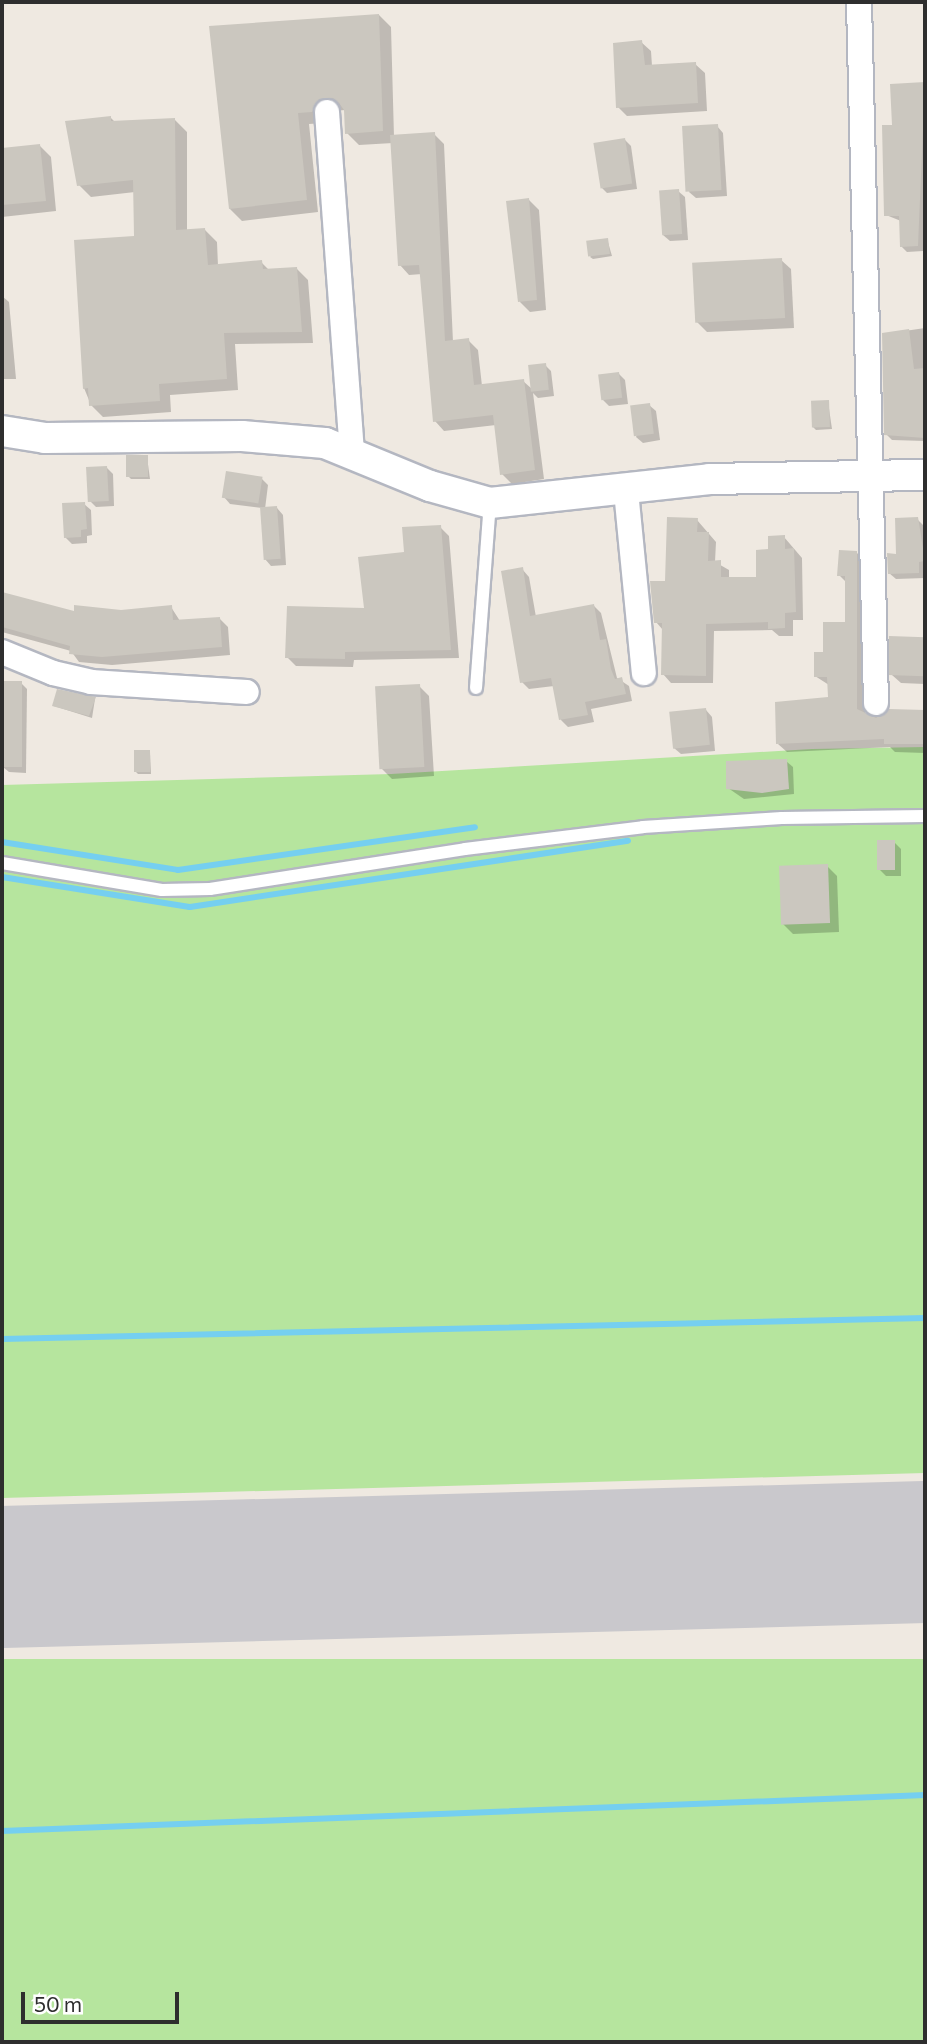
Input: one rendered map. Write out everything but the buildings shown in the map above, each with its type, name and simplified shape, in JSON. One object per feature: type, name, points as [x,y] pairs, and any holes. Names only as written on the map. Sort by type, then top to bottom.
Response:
[{"type":"street","points":[[859,2],[873,476],[876,703]]},
{"type":"street","points":[[327,112],[352,452]]},
{"type":"street","points":[[2,431],[46,438],[242,436],[325,443],[430,486],[490,503],[626,491],[710,480],[925,475]]},
{"type":"street","points":[[626,491],[644,673]]},
{"type":"street","points":[[2,652],[53,673],[92,682],[247,692]]},
{"type":"lane","points":[[476,688],[490,503]]},
{"type":"lane","points":[[2,863],[162,890],[211,889],[465,849],[643,827],[782,818],[925,816]]},
{"type":"green space","points":[[925,747],[925,1473],[2,1498],[2,785],[391,774],[812,749]]},
{"type":"green space","points":[[2,1659],[925,1659],[925,2042],[2,2042]]},
{"type":"waterway","points":[[2,842],[178,870],[475,827]]},
{"type":"waterway","points":[[2,877],[190,907],[628,841]]},
{"type":"waterway","points":[[2,1339],[925,1318]]},
{"type":"waterway","points":[[2,1831],[925,1795]]},
{"type":"runway","points":[[2,1577],[925,1552]]}]
